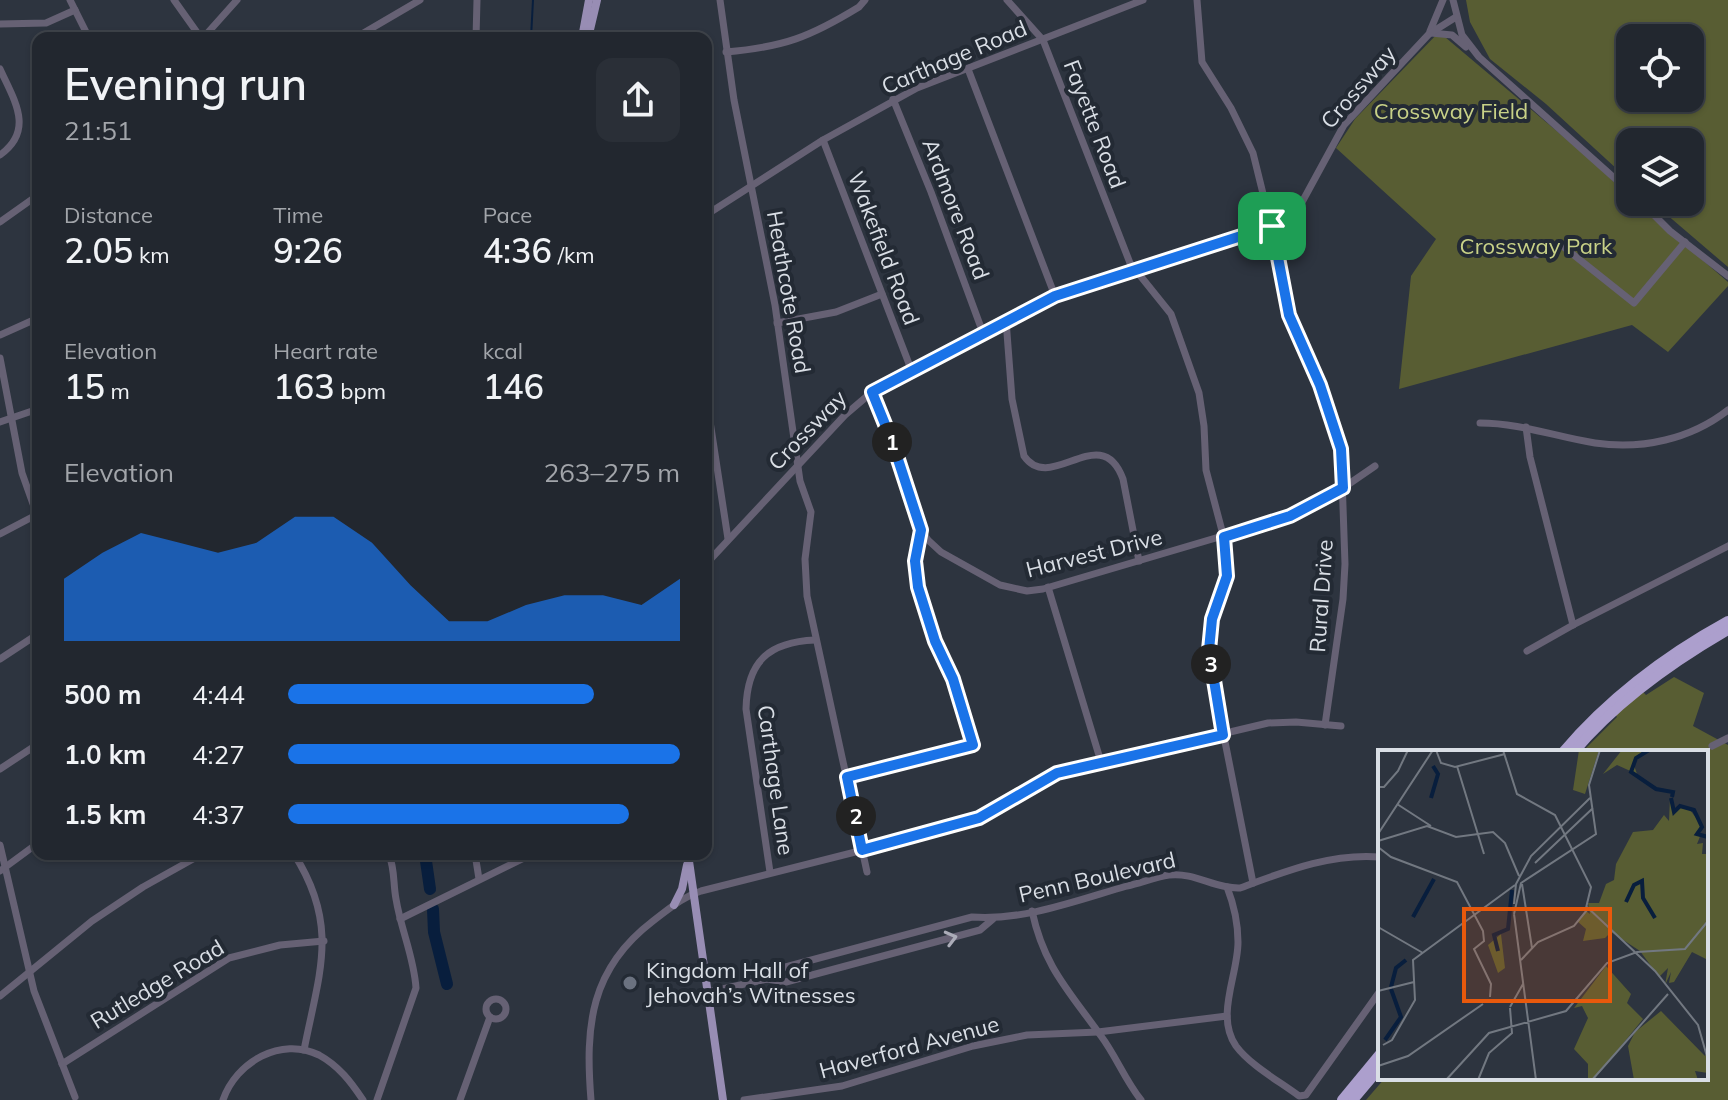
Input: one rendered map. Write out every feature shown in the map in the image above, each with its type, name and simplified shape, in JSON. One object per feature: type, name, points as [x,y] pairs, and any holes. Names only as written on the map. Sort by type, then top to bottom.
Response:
[{"type":"highway","points":[[1565,750],[1635,682],[1728,621]]},
{"type":"highway","points":[[1576,750],[1612,713],[1648,683],[1728,630]]},
{"type":"highway","points":[[1342,1100],[1378,1056]]},
{"type":"highway","points":[[1355,1100],[1378,1071]]},
{"type":"main road","points":[[582,32],[583,0]]},
{"type":"main road","points":[[582,25],[589,0]]},
{"type":"main road","points":[[589,32],[597,0]]},
{"type":"main road","points":[[674,905],[684,883],[687,860]]},
{"type":"main road","points":[[689,860],[723,1100]]},
{"type":"street","points":[[70,0],[86,32]]},
{"type":"street","points":[[174,0],[198,32]]},
{"type":"street","points":[[208,32],[237,0]]},
{"type":"street","points":[[365,32],[420,0]]},
{"type":"street","points":[[476,32],[477,0]]},
{"type":"street","name":"Heathcote Road","points":[[720,0],[726,52],[777,323],[800,481],[811,512],[805,570],[815,640],[867,872]]},
{"type":"street","points":[[726,52],[758,49],[810,35],[859,7],[865,0]]},
{"type":"street","name":"Fayette Road","points":[[1007,0],[1043,40],[1130,263],[1171,314],[1199,393],[1206,470],[1224,537],[1227,576],[1212,619],[1209,650],[1253,883]]},
{"type":"street","name":"Carthage Road","points":[[712,211],[893,99],[1143,0]]},
{"type":"street","name":"Rural Drive","points":[[1197,0],[1202,62],[1231,108],[1253,153],[1272,226],[1286,301],[1320,385],[1341,449],[1345,564],[1343,599],[1325,725]]},
{"type":"street","points":[[1443,0],[1429,34],[1452,35],[1616,179]]},
{"type":"street","points":[[1453,0],[1462,35],[1479,57]]},
{"type":"street","points":[[0,24],[46,23],[75,10]]},
{"type":"street","name":"Crossway","points":[[712,557],[845,415],[872,392],[1055,296],[1272,226],[1296,210],[1344,125],[1429,34],[1456,17]]},
{"type":"street","points":[[0,69],[15,103],[20,125],[16,140],[0,155]]},
{"type":"street","points":[[968,69],[1055,296]]},
{"type":"street","name":"Ardmore Road","points":[[893,99],[983,333]]},
{"type":"street","name":"Wakefield Road","points":[[823,140],[911,369]]},
{"type":"street","points":[[0,222],[32,199]]},
{"type":"street","points":[[1656,216],[1728,276]]},
{"type":"street","points":[[1526,253],[1537,255],[1560,244],[1634,303],[1685,242]]},
{"type":"street","points":[[777,323],[836,312],[882,294]]},
{"type":"street","points":[[1006,320],[1012,399],[1024,456],[1029,463],[1046,468],[1095,455],[1112,459],[1123,479],[1139,561]]},
{"type":"street","points":[[0,335],[32,321]]},
{"type":"street","points":[[0,358],[22,473],[32,499]]},
{"type":"street","name":"Harvest Drive","points":[[872,392],[921,530],[941,552],[1000,585],[1027,591],[1290,516],[1343,488],[1375,466]]},
{"type":"street","points":[[1480,423],[1526,427],[1593,443],[1629,445],[1660,442],[1691,432],[1728,410]]},
{"type":"street","points":[[0,422],[32,411]]},
{"type":"street","points":[[1526,427],[1530,457],[1573,625]]},
{"type":"street","points":[[712,434],[728,539]]},
{"type":"street","points":[[0,534],[32,518]]},
{"type":"street","points":[[847,777],[973,745],[953,679],[935,641],[918,587],[915,561],[921,530]]},
{"type":"street","points":[[1527,651],[1728,546]]},
{"type":"street","points":[[1048,587],[1101,762]]},
{"type":"street","points":[[0,659],[32,638]]},
{"type":"street","name":"Carthage Lane","points":[[770,872],[746,709],[747,690],[757,665],[773,649],[784,644],[815,640]]},
{"type":"street","points":[[591,1100],[588,1033],[597,995],[611,966],[628,944],[674,905],[694,893],[979,818],[1044,779],[1101,762],[1279,722],[1341,726]]},
{"type":"street","points":[[1712,746],[1728,738]]},
{"type":"street","points":[[0,769],[32,748]]},
{"type":"street","points":[[0,845],[3,869],[43,1019],[75,1097]]},
{"type":"street","points":[[3,869],[32,847]]},
{"type":"street","name":"Penn Boulevard","points":[[767,979],[778,969],[910,933],[972,917],[993,919],[1032,911],[1167,875],[1188,875],[1240,888],[1317,862],[1378,857]]},
{"type":"street","points":[[0,996],[92,921],[191,860]]},
{"type":"street","points":[[297,860],[316,893],[324,941],[304,1050]]},
{"type":"street","points":[[377,1100],[416,988],[390,860]]},
{"type":"street","points":[[476,860],[479,879]]},
{"type":"street","points":[[400,919],[519,860]]},
{"type":"street","points":[[1227,887],[1236,915],[1238,943],[1228,1028],[1237,1048],[1299,1096],[1306,1095],[1378,994]]},
{"type":"street","points":[[1032,911],[1040,945],[1061,983],[1098,1032],[1141,1100]]},
{"type":"street","name":"Penn Boulevard","points":[[709,992],[767,979],[786,982],[980,930],[993,919]]},
{"type":"street","points":[[910,933],[913,948]]},
{"type":"street","name":"Rutledge Road","points":[[62,1064],[229,958],[280,945],[324,941]]},
{"type":"street","points":[[846,951],[849,965]]},
{"type":"street","name":"Haverford Avenue","points":[[744,1100],[792,1097],[842,1086],[973,1046],[1027,1035],[1098,1032],[1227,1016]]},
{"type":"street","points":[[460,1100],[490,1017]]},
{"type":"street","points":[[223,1100],[232,1081],[253,1061],[272,1052],[304,1050],[317,1054],[341,1070],[363,1100]]},
{"type":"green space","points":[[1466,0],[1728,0],[1728,267],[1668,216],[1704,216],[1704,128],[1616,128],[1616,168],[1546,104],[1490,59],[1470,22]]},
{"type":"green space","name":"Crossway Park","points":[[1439,32],[1616,184],[1616,216],[1651,216],[1728,282],[1728,286],[1668,352],[1632,325],[1399,389],[1411,276],[1436,239],[1336,148],[1355,119]]},
{"type":"green space","points":[[1674,677],[1704,693],[1693,726],[1728,745],[1728,1100],[1366,1100],[1383,1080],[1708,1080],[1708,750],[1584,750],[1617,717],[1615,714],[1642,691],[1646,695]]},
{"type":"waterway","points":[[531,32],[533,0]]},
{"type":"waterway","points":[[426,860],[430,889]]},
{"type":"waterway","points":[[433,909],[434,932],[447,984]]},
{"type":"place","name":"Kingdom Hall of Jehovah’s Witnesses","points":[[630,983]]},
{"type":"route","points":[[1272,226],[1289,315],[1320,385],[1341,449],[1343,488],[1290,516],[1224,537],[1227,576],[1209,632],[1211,671],[1223,735],[1057,773],[979,818],[862,850],[847,777],[973,745],[953,679],[935,641],[918,587],[915,561],[921,530],[872,392],[1055,296],[1272,226]]},
{"type":"park label","name":"Crossway Field","points":[[1451,111]]}]
